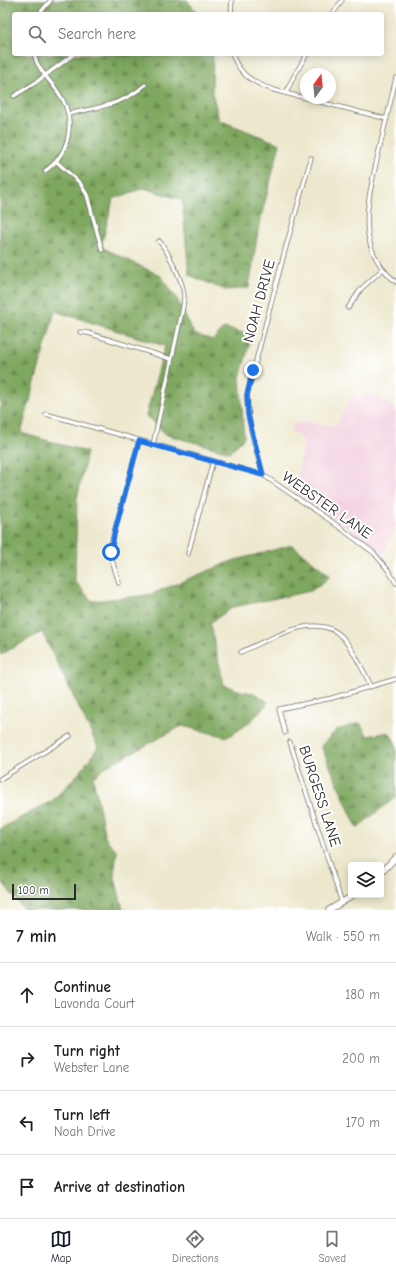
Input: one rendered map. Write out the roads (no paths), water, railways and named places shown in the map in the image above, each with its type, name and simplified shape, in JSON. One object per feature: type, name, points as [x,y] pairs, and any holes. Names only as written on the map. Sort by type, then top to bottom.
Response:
[{"type":"main road","points":[[384,870],[396,857]]},
{"type":"main road","points":[[329,910],[350,898]]},
{"type":"street","points":[[41,12],[51,0]]},
{"type":"street","points":[[231,12],[232,0]]},
{"type":"street","points":[[334,12],[342,0]]},
{"type":"street","points":[[34,56],[35,60],[44,75],[59,93],[68,114],[68,138],[64,150],[56,162],[45,171]]},
{"type":"street","points":[[14,96],[35,83],[71,56]]},
{"type":"street","points":[[233,56],[235,63],[250,79],[261,86],[387,119]]},
{"type":"street","points":[[286,93],[292,78],[306,56]]},
{"type":"street","points":[[396,78],[370,188],[366,216],[369,240],[375,255],[383,269],[396,282]]},
{"type":"street","points":[[68,114],[118,102],[135,94],[145,85]]},
{"type":"street","name":"NOAH DRIVE","points":[[263,475],[248,415],[247,395],[311,158]]},
{"type":"street","points":[[56,162],[80,183],[87,194],[102,250]]},
{"type":"street","points":[[153,445],[184,297],[174,266],[164,247],[159,241]]},
{"type":"street","points":[[348,308],[361,289],[383,269]]},
{"type":"street","points":[[80,332],[88,333],[171,359]]},
{"type":"street","name":"WEBSTER LANE","points":[[46,414],[263,475],[331,521],[374,553],[396,583]]},
{"type":"street","points":[[119,583],[112,560],[111,545],[139,441]]},
{"type":"street","points":[[188,554],[213,461]]},
{"type":"street","points":[[241,652],[274,637],[304,627],[314,625],[324,626],[337,632],[347,642],[371,686],[396,679]]},
{"type":"street","name":"BURGESS LANE","points":[[285,733],[279,709],[324,700],[371,686]]},
{"type":"street","points":[[0,779],[70,736]]},
{"type":"street","name":"BURGESS LANE","points":[[290,742],[342,903]]}]
